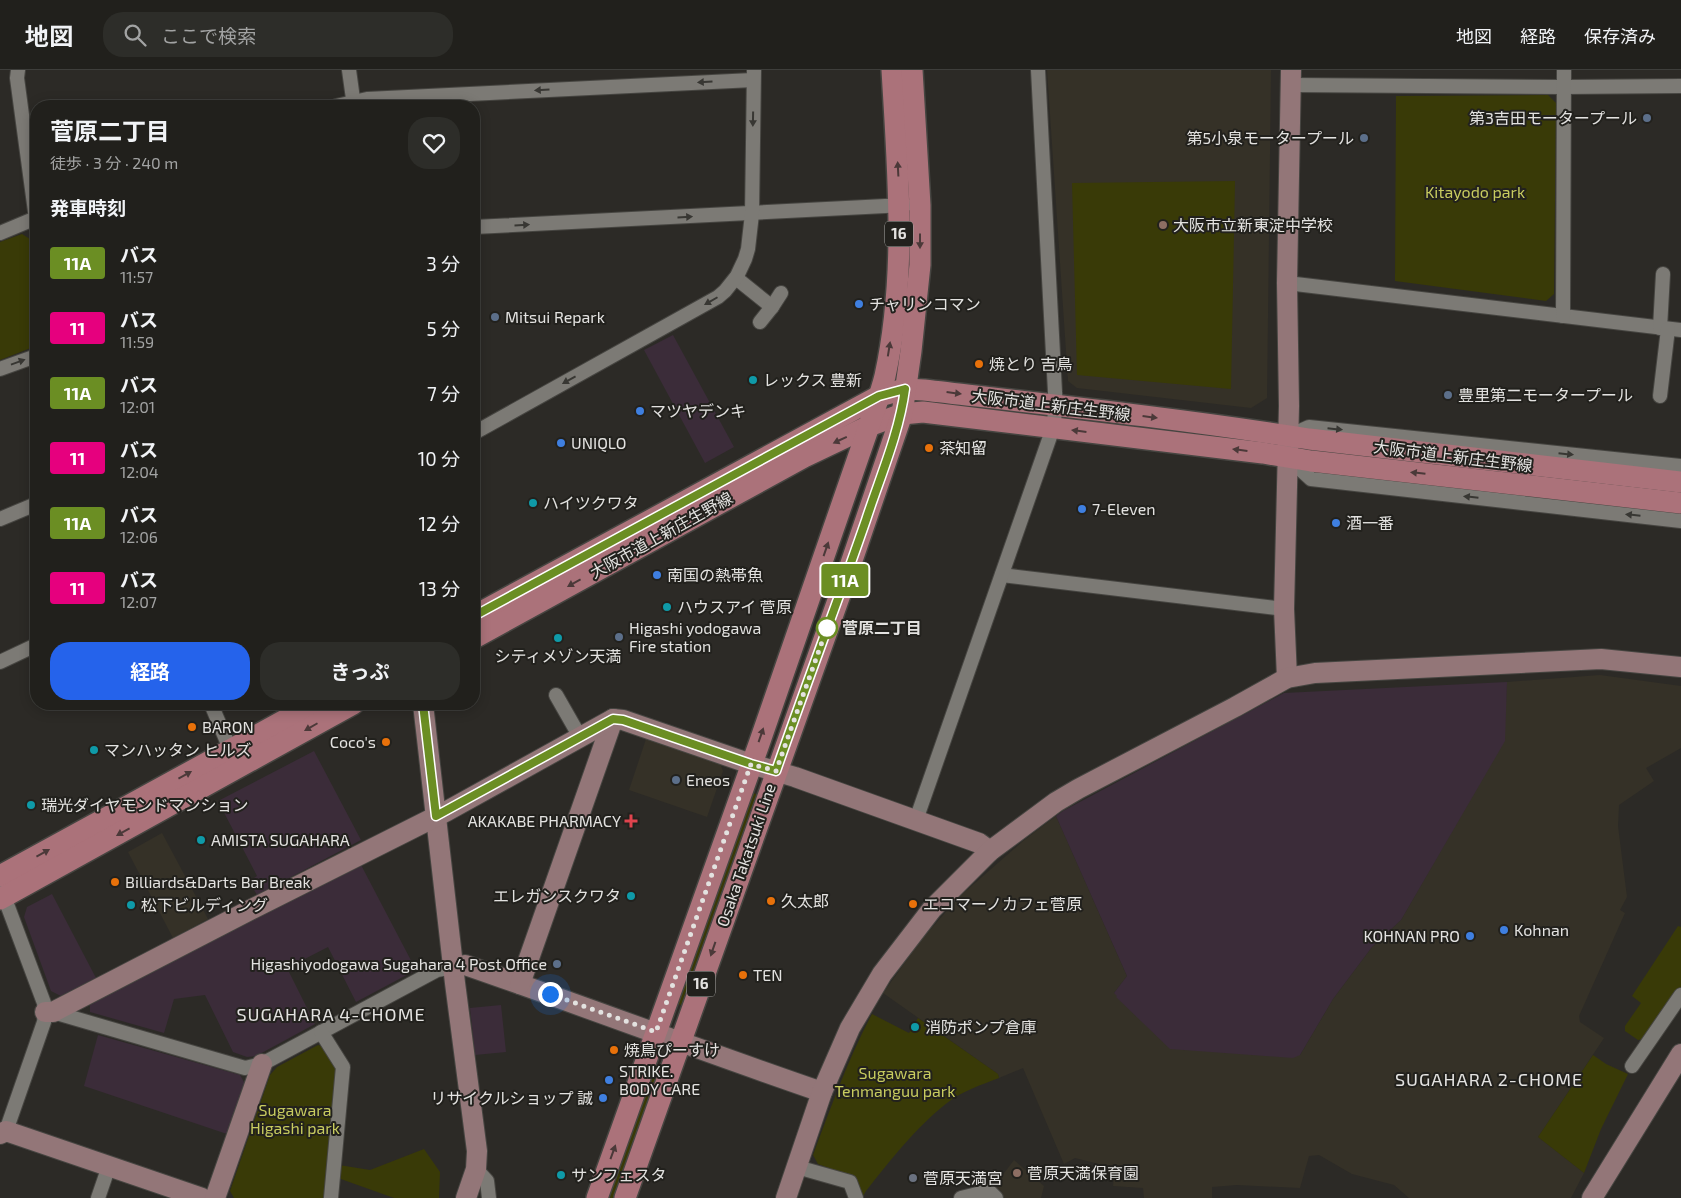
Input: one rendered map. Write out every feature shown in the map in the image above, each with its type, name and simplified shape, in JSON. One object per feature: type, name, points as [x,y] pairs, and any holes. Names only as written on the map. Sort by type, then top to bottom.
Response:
[{"type":"main road","name":"Osaka Takatsuki Line","points":[[625,1198],[847,575],[902,414],[912,351],[920,265],[892,70]]},
{"type":"main road","name":"Osaka Takatsuki Line","points":[[597,1198],[879,396],[890,349],[899,262],[910,205],[912,70]]},
{"type":"main road","name":"大阪市道上新庄生野線","points":[[480,613],[879,396],[905,389],[1056,405],[1666,487],[1681,503]]},
{"type":"main road","name":"大阪市道上新庄生野線","points":[[480,635],[804,457],[869,426],[902,414],[923,412],[1263,453],[1288,458],[1666,487]]},
{"type":"main road","points":[[1,894],[235,759],[305,710]]},
{"type":"main road","points":[[0,876],[235,759],[340,710]]},
{"type":"street","points":[[18,70],[17,78],[30,174]]},
{"type":"street","points":[[349,70],[353,100]]},
{"type":"street","points":[[916,820],[1053,428],[1056,405],[1038,70]]},
{"type":"street","points":[[1563,316],[1564,70]]},
{"type":"street","points":[[365,100],[754,75],[752,214],[748,249],[742,268],[736,278],[718,298],[480,430]]},
{"type":"street","points":[[1287,678],[1284,609],[1288,458],[1287,283],[1291,78],[1563,87],[1681,86]]},
{"type":"street","points":[[480,227],[910,205]]},
{"type":"street","points":[[0,233],[30,221]]},
{"type":"street","points":[[1660,396],[1670,329],[1663,274]]},
{"type":"street","points":[[736,278],[772,307]]},
{"type":"street","points":[[1287,283],[1670,329]]},
{"type":"street","points":[[760,322],[781,293]]},
{"type":"street","points":[[0,369],[30,358]]},
{"type":"street","points":[[1288,436],[1309,427],[1681,466]]},
{"type":"street","points":[[1288,458],[1311,479],[1681,521]]},
{"type":"street","points":[[0,519],[30,506]]},
{"type":"street","points":[[1002,574],[1284,609]]},
{"type":"street","points":[[0,662],[30,648]]},
{"type":"street","points":[[786,1198],[822,1092],[850,1028],[882,974],[932,908],[990,850],[1056,802],[1287,678],[1315,673],[1601,659],[1681,667]]},
{"type":"street","points":[[556,695],[580,737]]},
{"type":"street","points":[[214,710],[235,759]]},
{"type":"street","points":[[424,710],[453,967],[477,1151],[476,1170],[466,1198]]},
{"type":"street","points":[[520,984],[613,719]]},
{"type":"street","points":[[202,1198],[109,1166],[2,1138],[49,1012],[436,816],[613,719],[623,720],[776,771],[979,842],[990,850]]},
{"type":"street","points":[[1,894],[49,1012],[245,1068],[262,1064],[437,970],[465,965],[822,1092]]},
{"type":"street","points":[[1632,1066],[1681,995]]},
{"type":"street","points":[[321,1032],[343,1067],[331,1198]]},
{"type":"street","points":[[1592,1198],[1681,1054]]},
{"type":"street","points":[[216,1198],[262,1064]]},
{"type":"street","points":[[98,1198],[109,1166]]},
{"type":"street","points":[[797,1167],[850,1182],[856,1198]]},
{"type":"street","points":[[476,1170],[487,1181],[489,1198]]},
{"type":"street","points":[[961,1198],[989,1192],[996,1198]]},
{"type":"shaded area","name":"大阪市立新東淀中学校","points":[[1047,70],[1271,70],[1267,398],[1251,408],[1077,388],[1068,381]]},
{"type":"shaded area","points":[[673,335],[734,447],[705,463],[644,350]]},
{"type":"shaded area","name":"Kohnan","points":[[1600,675],[1681,686],[1681,748],[1646,768],[1654,781],[1619,805],[1618,826],[1627,897],[1620,910],[1625,913],[1579,1016],[1580,1022],[1604,1038],[1538,1137],[1584,1173],[1571,1198],[1409,1198],[1394,1185],[1352,1174],[1319,1155],[1309,1156],[1300,1188],[1237,1185],[1212,1187],[1212,1198],[1144,1198],[1143,1188],[1113,1186],[1115,1168],[1075,1158],[1064,1164],[1023,1068],[999,1078],[998,1074],[883,993],[922,939],[959,897],[1023,841],[1056,816],[1127,976],[1114,993],[1300,1055],[1333,999],[1372,947],[1401,920],[1504,741],[1507,682]]},
{"type":"shaded area","points":[[1507,682],[1505,741],[1401,920],[1372,947],[1333,999],[1300,1055],[1293,1058],[1170,1049],[1116,997],[1114,993],[1127,976],[1056,816],[1284,693]]},
{"type":"shaded area","name":"Eneos","points":[[647,736],[719,761],[723,771],[707,817],[629,790]]},
{"type":"shaded area","points":[[314,751],[361,840],[257,895],[249,881],[257,876],[218,801]]},
{"type":"shaded area","points":[[162,833],[208,919],[173,938],[128,852]]},
{"type":"shaded area","points":[[360,863],[416,970],[356,1002],[328,947],[287,968],[315,1024],[256,1056],[247,1057],[233,1052],[205,995],[174,999],[164,1033],[90,1012],[90,1002]]},
{"type":"shaded area","points":[[52,894],[96,978],[61,996],[51,991],[24,917],[27,907]]},
{"type":"shaded area","points":[[501,1005],[506,1052],[475,1055],[470,1008]]},
{"type":"shaded area","points":[[98,1035],[240,1075],[245,1084],[227,1134],[84,1086]]},
{"type":"shaded area","name":"菅原天満保育園","points":[[1014,1160],[1044,1186],[1041,1198],[1003,1198],[992,1189]]},
{"type":"green space","name":"Kitayodo park","points":[[1548,95],[1556,103],[1554,294],[1546,301],[1395,281],[1396,96]]},
{"type":"green space","points":[[1235,181],[1231,389],[1077,375],[1072,183]]},
{"type":"green space","points":[[22,234],[30,239],[30,348],[0,360],[0,242]]},
{"type":"green space","points":[[753,793],[756,796],[681,1005],[678,1004]]},
{"type":"green space","points":[[1678,926],[1681,927],[1681,987],[1643,1039],[1638,1040],[1625,1031],[1625,1026],[1641,1003],[1632,996]]},
{"type":"green space","name":"Sugawara Tenmanguu park","points":[[872,1014],[909,1033],[918,1018],[998,1074],[999,1078],[959,1095],[936,1112],[884,1168],[862,1198],[856,1178],[818,1164],[813,1155],[833,1101]]},
{"type":"green space","name":"Sugawara Higashi park","points":[[318,1045],[325,1047],[338,1069],[325,1198],[234,1198],[230,1191],[270,1075],[277,1067]]},
{"type":"green space","points":[[1593,1055],[1606,1064],[1628,1074],[1601,1129],[1584,1173],[1538,1137]]},
{"type":"green space","points":[[655,1068],[659,1069],[613,1198],[609,1198]]},
{"type":"green space","points":[[424,1149],[440,1172],[439,1198],[394,1198],[338,1178],[339,1165],[370,1170]]},
{"type":"bus line","name":"11A","points":[[424,710],[436,816],[613,719],[623,720],[776,771],[847,575],[902,414],[905,389],[879,396],[480,613]]},
{"type":"place","name":"第3吉田モータープール","points":[[1647,118]]},
{"type":"place","name":"第5小泉モータープール","points":[[1364,138]]},
{"type":"place","name":"大阪市立新東淀中学校","points":[[1163,225]]},
{"type":"place","name":"チャリンコマン","points":[[859,304]]},
{"type":"place","name":"Mitsui Repark","points":[[495,317]]},
{"type":"place","name":"焼とり 吉鳥","points":[[979,364]]},
{"type":"place","name":"レックス 豊新","points":[[753,380]]},
{"type":"place","name":"豊里第二モータープール","points":[[1448,395]]},
{"type":"place","name":"マツヤデンキ","points":[[640,411]]},
{"type":"place","name":"UNIQLO","points":[[561,443]]},
{"type":"place","name":"茶知留","points":[[929,448]]},
{"type":"place","name":"ハイツクワタ","points":[[533,503]]},
{"type":"place","name":"7-Eleven","points":[[1082,509]]},
{"type":"place","name":"酒一番","points":[[1336,523]]},
{"type":"place","name":"南国の熱帯魚","points":[[657,575]]},
{"type":"place","name":"ハウスアイ 菅原","points":[[667,607]]},
{"type":"place","name":"菅原二丁目","points":[[827,628]]},
{"type":"place","name":"Higashi yodogawa Fire station","points":[[619,637]]},
{"type":"place","name":"シティメゾン天満","points":[[558,638]]},
{"type":"place","name":"BARON","points":[[192,727]]},
{"type":"place","name":"Coco's","points":[[386,742]]},
{"type":"place","name":"マンハッタン ヒルズ","points":[[94,750]]},
{"type":"place","name":"Eneos","points":[[676,780]]},
{"type":"place","name":"瑞光ダイヤモンドマンション","points":[[31,805]]},
{"type":"place","name":"AKAKABE PHARMACY","points":[[631,821]]},
{"type":"place","name":"AMISTA SUGAHARA","points":[[201,840]]},
{"type":"place","name":"Billiards&Darts Bar Break","points":[[115,882]]},
{"type":"place","name":"エレガンスクワタ","points":[[631,896]]},
{"type":"place","name":"久太郎","points":[[771,901]]},
{"type":"place","name":"エコマーノカフェ菅原","points":[[913,904]]},
{"type":"place","name":"松下ビルディング","points":[[131,905]]},
{"type":"place","name":"Kohnan","points":[[1504,930]]},
{"type":"place","name":"KOHNAN PRO","points":[[1470,936]]},
{"type":"place","name":"Higashiyodogawa Sugahara 4 Post Office","points":[[557,964]]},
{"type":"place","name":"TEN","points":[[743,975]]},
{"type":"place","name":"消防ポンプ倉庫","points":[[915,1027]]},
{"type":"place","name":"焼鳥ぴーすけ","points":[[614,1050]]},
{"type":"place","name":"STRIKE. BODY CARE","points":[[609,1080]]},
{"type":"place","name":"リサイクルショップ 誠","points":[[603,1098]]},
{"type":"place","name":"菅原天満保育園","points":[[1017,1173]]},
{"type":"place","name":"サンフェスタ","points":[[561,1175]]},
{"type":"place","name":"菅原天満宮","points":[[913,1178]]},
{"type":"district","name":"SUGAHARA 4-CHOME","points":[[331,1015]]},
{"type":"district","name":"SUGAHARA 2-CHOME","points":[[1489,1080]]},
{"type":"route","points":[[550,994],[656,1032],[751,764],[776,771],[827,628]]}]
